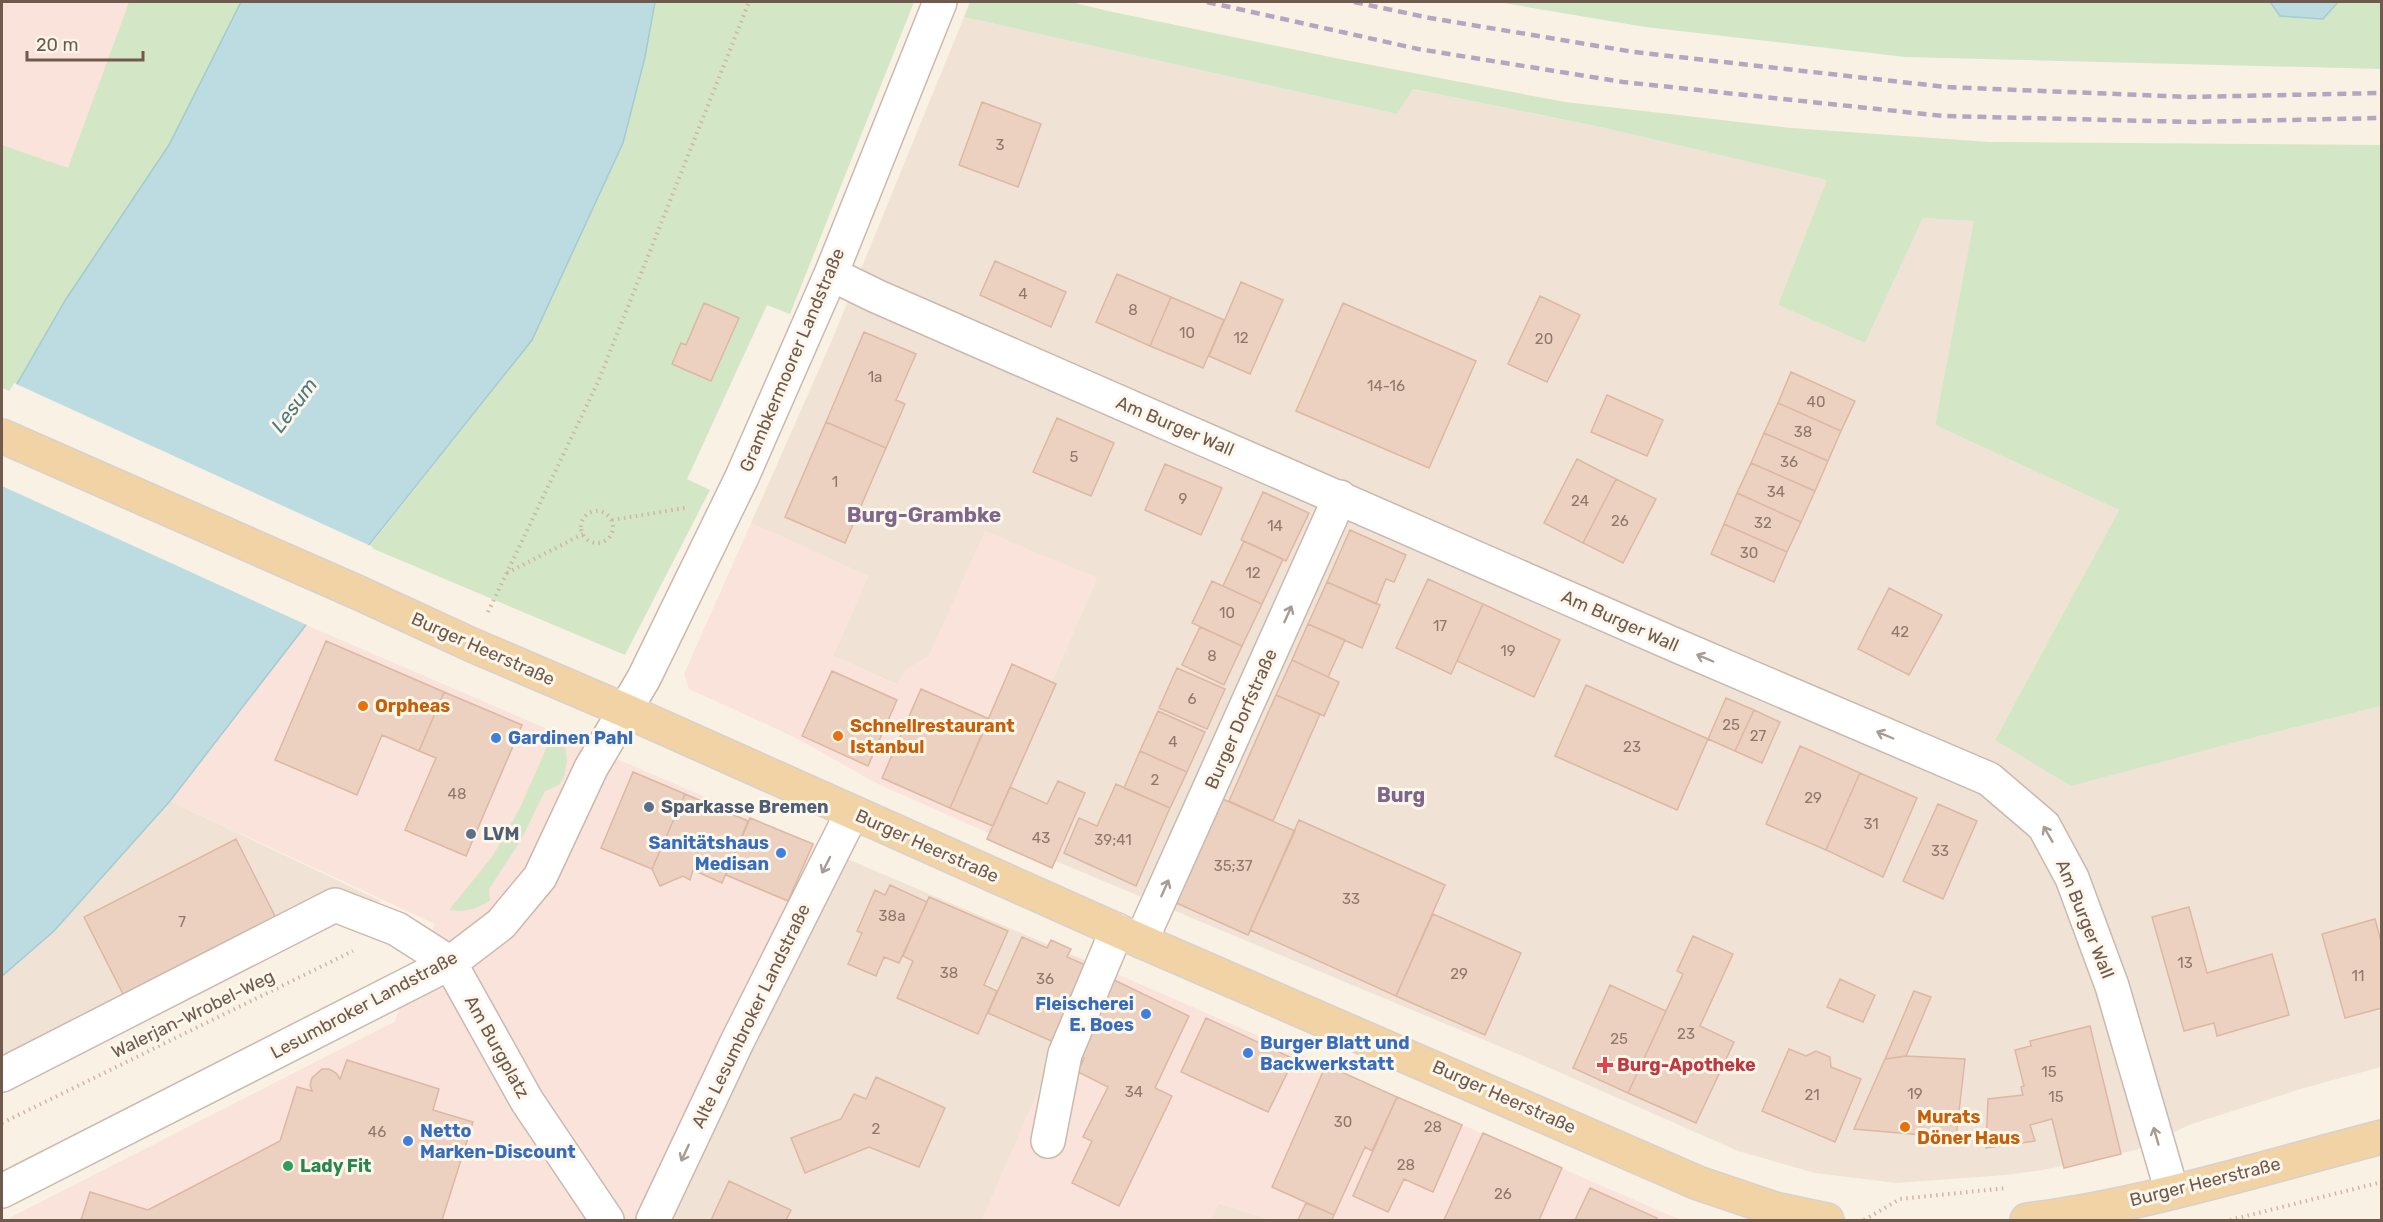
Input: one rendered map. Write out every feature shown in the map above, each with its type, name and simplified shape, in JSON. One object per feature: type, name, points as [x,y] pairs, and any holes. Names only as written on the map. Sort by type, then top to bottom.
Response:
[{"type":"main road","name":"Burger Heerstraße","points":[[2,436],[1129,936],[1698,1183],[1775,1209],[1827,1221]]},
{"type":"main road","name":"Burger Heerstraße","points":[[2027,1221],[2074,1214],[2172,1192],[2382,1137]]},
{"type":"street","name":"Grambkermoorer Landstraße","points":[[624,710],[644,678],[732,496],[831,274],[940,2]]},
{"type":"street","name":"Am Burger Wall","points":[[831,274],[876,297],[1989,779],[2044,826],[2072,878],[2112,986],[2172,1192]]},
{"type":"street","name":"Burger Dorfstraße","points":[[1048,1141],[1065,1054],[1129,936],[1340,497]]},
{"type":"street","name":"Lesumbroker Landstraße","points":[[2,1191],[450,963],[501,924],[540,877],[591,768],[624,710]]},
{"type":"street","name":"Alte Lesumbroker Landstraße","points":[[653,1221],[737,1042],[852,813]]},
{"type":"street","points":[[2,1075],[335,905],[397,929],[450,963]]},
{"type":"street","name":"Am Burgplatz","points":[[450,963],[527,1101],[607,1221]]},
{"type":"path","points":[[472,645],[598,382],[749,2]]},
{"type":"path","points":[[612,520],[711,504],[732,496]]},
{"type":"path","points":[[600,510],[610,516],[613,531],[611,536],[602,542],[591,542],[583,534],[581,530],[583,519],[590,512],[600,510]]},
{"type":"path","points":[[507,573],[583,534]]},
{"type":"path","name":"Walerjan-Wrobel-Weg","points":[[2,1123],[397,929]]},
{"type":"path","points":[[2230,1221],[2382,1182]]},
{"type":"path","points":[[1864,1221],[1900,1199],[2015,1187]]},
{"type":"shaded area","points":[[2,2],[129,2],[68,169],[2,145]]},
{"type":"shaded area","points":[[964,17],[1397,114],[1412,89],[1605,128],[1828,180],[1778,305],[1865,343],[1923,218],[1975,221],[1935,425],[2119,510],[1995,740],[2232,743],[2381,706],[2381,1067],[2304,1088],[2189,1125],[2136,1150],[2043,1170],[1896,1183],[1815,1173],[1738,1151],[1527,1058],[986,832],[1097,578],[985,532],[929,656],[905,671],[898,685],[833,656],[868,576],[751,523],[832,340]]},
{"type":"shaded area","points":[[751,523],[868,576],[833,656],[897,685],[905,671],[929,656],[985,531],[1097,578],[986,832],[878,784],[794,737],[689,689],[684,674]]},
{"type":"shaded area","points":[[306,625],[833,852],[647,1220],[9,1220],[394,1022],[435,924],[170,801]]},
{"type":"shaded area","points":[[170,801],[381,901],[2,1094],[2,976],[54,931]]},
{"type":"shaded area","points":[[845,858],[1094,964],[982,1220],[671,1220]]},
{"type":"shaded area","points":[[1094,964],[1683,1220],[1272,1220],[1219,1203],[1210,1220],[982,1220]]},
{"type":"shaded area","points":[[1218,1203],[1272,1220],[1210,1220]]},
{"type":"green space","points":[[129,2],[241,2],[169,145],[66,299],[12,392],[2,388],[2,145],[68,168]]},
{"type":"green space","points":[[655,2],[914,2],[790,314],[767,305],[687,479],[710,490],[625,655],[369,547],[532,340],[623,143],[645,57]]},
{"type":"green space","points":[[970,2],[1071,2],[1340,59],[1565,102],[1791,128],[1990,142],[2381,145],[2381,706],[2071,786],[1995,740],[2119,510],[1935,425],[1974,221],[1923,218],[1865,343],[1778,305],[1827,180],[1605,128],[1413,89],[1397,114],[964,17]]},
{"type":"green space","points":[[1498,2],[2270,2],[2281,16],[2323,19],[2338,2],[2381,2],[2381,69],[1905,57],[1645,27]]},
{"type":"green space","points":[[550,740],[565,746],[567,761],[564,777],[559,785],[545,791],[521,840],[489,889],[490,900],[471,910],[449,910],[492,857],[520,808]]},
{"type":"water","name":"Lesum","points":[[241,2],[655,2],[645,57],[623,143],[532,340],[326,599],[170,801],[54,931],[2,976],[2,410],[66,299],[169,145]]},
{"type":"water","points":[[2270,2],[2338,2],[2323,19],[2280,16]]},
{"type":"pier","points":[[14,383],[373,547],[309,626],[2,486],[2,404]]},
{"type":"building","points":[[982,102],[1041,124],[1018,187],[959,165]]},
{"type":"building","points":[[995,261],[1066,292],[1051,327],[980,295]]},
{"type":"building","points":[[1117,274],[1171,297],[1150,346],[1096,322]]},
{"type":"building","points":[[1241,282],[1283,300],[1250,374],[1209,356]]},
{"type":"building","points":[[1540,296],[1580,315],[1547,382],[1508,364]]},
{"type":"building","points":[[1171,297],[1224,320],[1203,368],[1150,346]]},
{"type":"building","points":[[704,303],[739,318],[711,381],[672,364],[681,343],[686,345]]},
{"type":"building","points":[[1343,303],[1476,361],[1429,468],[1296,411]]},
{"type":"building","points":[[864,332],[916,354],[896,400],[905,404],[886,448],[826,422]]},
{"type":"building","points":[[1791,372],[1855,401],[1841,431],[1778,403]]},
{"type":"building","points":[[1607,395],[1663,420],[1647,456],[1591,432]]},
{"type":"building","points":[[1778,403],[1841,431],[1828,461],[1764,433]]},
{"type":"building","points":[[1057,418],[1114,443],[1091,496],[1033,472]]},
{"type":"building","points":[[826,422],[886,448],[845,543],[785,517]]},
{"type":"building","points":[[1764,433],[1828,461],[1815,491],[1751,463]]},
{"type":"building","points":[[1577,459],[1616,479],[1583,543],[1544,523]]},
{"type":"building","points":[[1751,463],[1815,491],[1801,522],[1737,493]]},
{"type":"building","points":[[1165,464],[1222,488],[1201,535],[1145,510]]},
{"type":"building","points":[[1616,479],[1656,499],[1623,563],[1583,543]]},
{"type":"building","points":[[1263,492],[1309,513],[1286,561],[1241,540]]},
{"type":"building","points":[[1737,493],[1801,522],[1787,552],[1724,524]]},
{"type":"building","points":[[1724,524],[1787,552],[1774,582],[1711,554]]},
{"type":"building","points":[[1350,530],[1406,555],[1394,582],[1386,579],[1376,604],[1327,582]]},
{"type":"building","points":[[1244,541],[1283,559],[1262,604],[1223,586]]},
{"type":"building","points":[[1428,579],[1483,604],[1451,674],[1396,648]]},
{"type":"building","points":[[1212,581],[1262,604],[1242,646],[1192,623]]},
{"type":"building","points":[[1327,582],[1380,605],[1362,648],[1308,624]]},
{"type":"building","points":[[1889,588],[1942,615],[1909,675],[1858,649]]},
{"type":"building","points":[[1483,604],[1560,640],[1534,697],[1457,661]]},
{"type":"building","points":[[1308,624],[1345,640],[1328,677],[1292,660]]},
{"type":"building","points":[[1200,627],[1242,646],[1224,685],[1182,665]]},
{"type":"building","points":[[326,641],[444,692],[419,751],[382,735],[357,795],[275,760]]},
{"type":"building","points":[[1292,660],[1339,682],[1324,716],[1276,695]]},
{"type":"building","points":[[1012,664],[1056,684],[993,826],[950,808]]},
{"type":"building","points":[[1177,668],[1225,689],[1207,729],[1159,708]]},
{"type":"building","points":[[832,671],[897,700],[868,766],[802,736]]},
{"type":"building","points":[[1586,685],[1708,739],[1677,810],[1555,756]]},
{"type":"building","points":[[921,689],[989,719],[950,808],[882,778]]},
{"type":"building","points":[[444,692],[522,725],[466,856],[405,830],[436,758],[419,751]]},
{"type":"building","points":[[1276,695],[1320,714],[1273,821],[1229,801]]},
{"type":"building","points":[[1726,698],[1754,710],[1735,751],[1708,739]]},
{"type":"building","points":[[1754,710],[1780,722],[1762,763],[1735,751]]},
{"type":"building","points":[[1158,711],[1205,732],[1187,772],[1140,751]]},
{"type":"building","points":[[1800,746],[1860,773],[1826,850],[1766,824]]},
{"type":"building","points":[[1140,751],[1187,772],[1170,808],[1124,788]]},
{"type":"building","points":[[633,772],[685,794],[652,869],[601,848]]},
{"type":"building","points":[[1860,773],[1917,798],[1883,877],[1826,850]]},
{"type":"building","points":[[1058,781],[1085,793],[1052,868],[987,839],[1010,787],[1047,804]]},
{"type":"building","points":[[1116,784],[1170,808],[1136,886],[1064,853],[1079,818],[1097,826]]},
{"type":"building","points":[[685,794],[748,821],[722,883],[693,870],[690,880],[683,876],[660,886],[652,869]]},
{"type":"building","points":[[1218,797],[1295,831],[1248,935],[1172,901]]},
{"type":"building","points":[[1938,804],[1977,821],[1943,899],[1903,881]]},
{"type":"building","points":[[750,818],[813,844],[788,901],[726,875]]},
{"type":"building","points":[[1299,820],[1445,885],[1396,996],[1250,930]]},
{"type":"building","points":[[236,839],[280,926],[128,1004],[84,917]]},
{"type":"building","points":[[890,885],[927,902],[899,963],[884,957],[876,976],[848,964],[862,933],[857,931],[875,890],[885,895]]},
{"type":"building","points":[[929,897],[1008,931],[984,985],[997,991],[978,1034],[897,998],[913,961],[903,956]]},
{"type":"building","points":[[2189,907],[2207,973],[2272,954],[2289,1015],[2217,1036],[2214,1023],[2184,1031],[2152,917]]},
{"type":"building","points":[[1433,914],[1521,953],[1485,1035],[1396,996]]},
{"type":"building","points":[[2375,919],[2382,945],[2382,1008],[2345,1018],[2322,934]]},
{"type":"building","points":[[1693,936],[1733,954],[1700,1026],[1734,1042],[1696,1123],[1628,1093],[1683,974],[1677,971]]},
{"type":"building","points":[[1022,937],[1047,948],[1051,940],[1071,949],[1067,957],[1092,968],[1058,1044],[988,1013]]},
{"type":"building","points":[[1110,978],[1189,1016],[1155,1088],[1172,1096],[1119,1206],[1072,1183],[1092,1141],[1083,1137],[1108,1087],[1078,1072],[1084,1058],[1074,1053]]},
{"type":"building","points":[[1840,979],[1875,995],[1863,1022],[1827,1007]]},
{"type":"building","points":[[1610,985],[1666,1011],[1628,1093],[1573,1068]]},
{"type":"building","points":[[1914,991],[1931,997],[1906,1056],[1885,1059]]},
{"type":"building","points":[[1206,1018],[1294,1059],[1268,1112],[1181,1072]]},
{"type":"building","points":[[2090,1026],[2121,1154],[2064,1168],[2052,1119],[2030,1125],[2035,1141],[1986,1148],[1988,1099],[2023,1095],[2021,1087],[2024,1086],[2015,1050],[2031,1046],[2030,1041]]},
{"type":"building","points":[[1789,1049],[1806,1056],[1816,1051],[1830,1057],[1831,1067],[1861,1079],[1835,1142],[1762,1111]]},
{"type":"building","points":[[1906,1056],[1965,1059],[1956,1138],[1854,1129],[1885,1059]]},
{"type":"building","points":[[347,1060],[439,1089],[433,1110],[473,1122],[442,1220],[81,1220],[90,1192],[148,1210],[280,1141],[297,1087],[312,1091],[310,1085],[312,1078],[322,1069],[329,1069],[340,1079]]},
{"type":"building","points":[[1326,1065],[1397,1097],[1372,1151],[1365,1147],[1334,1215],[1272,1187]]},
{"type":"building","points":[[876,1077],[945,1108],[919,1167],[869,1147],[805,1173],[791,1138],[841,1119],[854,1094],[866,1099]]},
{"type":"building","points":[[1397,1097],[1462,1125],[1433,1192],[1404,1179],[1388,1212],[1353,1196]]},
{"type":"building","points":[[1483,1133],[1562,1168],[1539,1220],[1444,1220]]},
{"type":"building","points":[[729,1181],[791,1210],[786,1220],[711,1220]]},
{"type":"building","points":[[1590,1188],[1657,1218],[1656,1220],[1575,1220]]},
{"type":"building","points":[[1306,1203],[1334,1215],[1332,1220],[1298,1220]]},
{"type":"railway","points":[[1207,2],[1418,49],[1623,82],[1943,116],[2193,122],[2382,118]]},
{"type":"railway","points":[[1354,2],[1430,18],[1634,52],[1946,87],[2189,97],[2382,93]]},
{"type":"place","name":"Orpheas","points":[[363,706]]},
{"type":"place","name":"Schnellrestaurant Istanbul","points":[[838,736]]},
{"type":"place","name":"Gardinen Pahl","points":[[496,738]]},
{"type":"place","name":"Sparkasse Bremen","points":[[649,807]]},
{"type":"place","name":"LVM","points":[[471,834]]},
{"type":"place","name":"Sanitätshaus Medisan","points":[[781,853]]},
{"type":"place","name":"Fleischerei E. Boes","points":[[1146,1014]]},
{"type":"place","name":"Burger Blatt und Backwerkstatt","points":[[1248,1053]]},
{"type":"place","name":"Burg-Apotheke","points":[[1605,1065]]},
{"type":"place","name":"Murats Döner Haus","points":[[1905,1127]]},
{"type":"place","name":"Netto Marken-Discount","points":[[408,1141]]},
{"type":"place","name":"Lady Fit","points":[[288,1166]]},
{"type":"district","name":"Burg-Grambke","points":[[924,515]]},
{"type":"district","name":"Burg","points":[[1401,795]]}]
